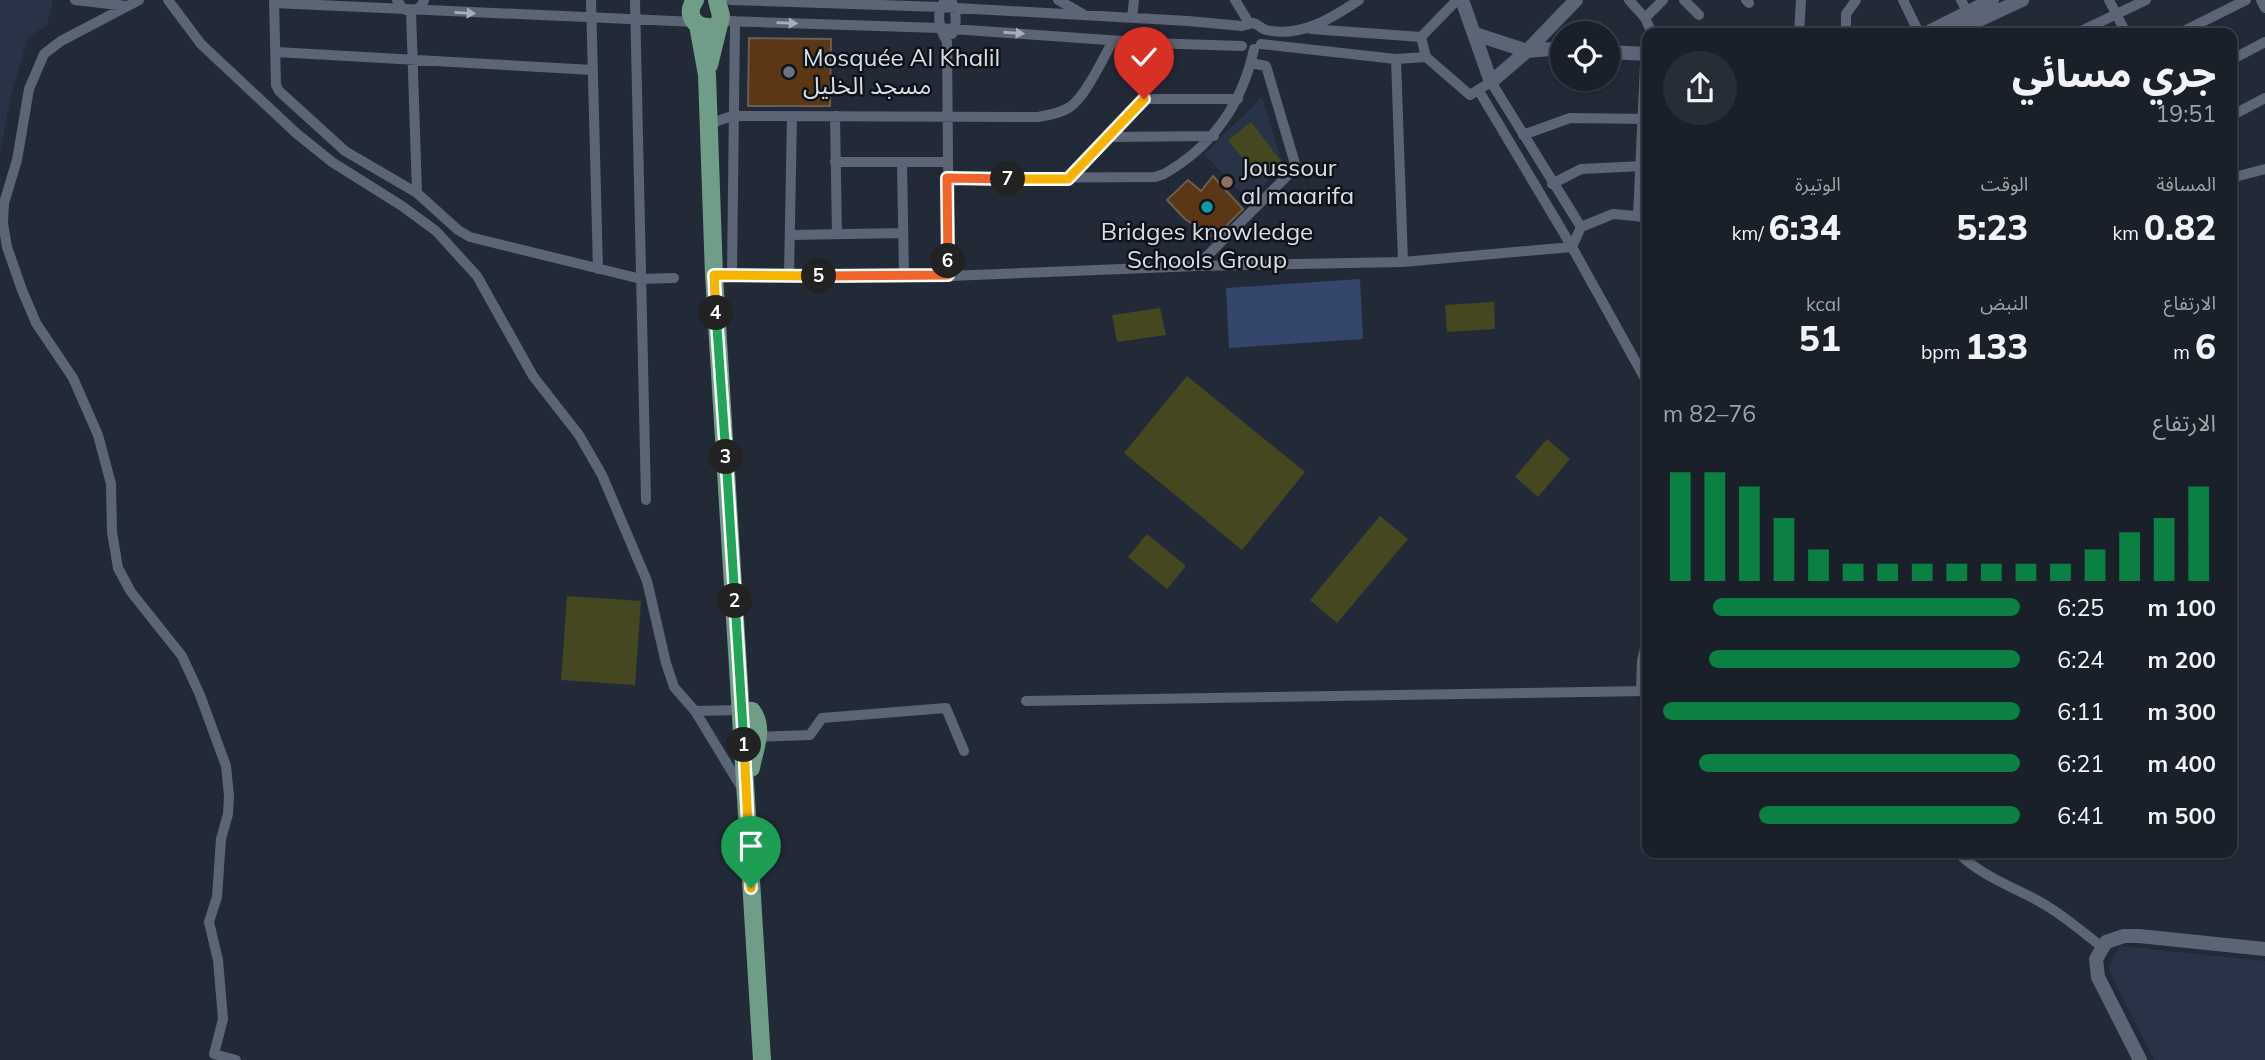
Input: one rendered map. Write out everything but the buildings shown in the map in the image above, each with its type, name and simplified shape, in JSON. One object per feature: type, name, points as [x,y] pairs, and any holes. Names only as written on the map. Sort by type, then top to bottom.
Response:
[{"type":"main road","points":[[695,0],[690,13],[697,24],[707,75],[723,274],[746,796],[762,1060]]},
{"type":"main road","points":[[707,75],[724,21],[717,0]]},
{"type":"main road","points":[[697,24],[709,27],[724,21]]},
{"type":"main road","points":[[743,710],[754,713],[758,737],[746,796]]},
{"type":"street","points":[[75,0],[128,6]]},
{"type":"street","points":[[139,0],[50,47],[38,62],[25,107],[17,160],[4,203],[3,223],[7,247],[36,323],[73,378],[98,435],[111,484],[112,532],[118,568],[131,592],[182,656],[226,765],[228,814],[221,839],[217,897],[209,922],[218,960],[223,1019],[214,1054],[236,1060]]},
{"type":"street","points":[[168,0],[201,44],[296,133],[332,162],[427,223],[452,246],[477,276],[533,376],[579,435],[602,475],[650,591],[669,674],[680,696],[695,711],[746,796]]},
{"type":"street","points":[[397,0],[403,9],[411,11],[420,7],[424,0]]},
{"type":"street","points":[[591,0],[598,269]]},
{"type":"street","points":[[635,0],[646,500]]},
{"type":"street","points":[[734,0],[953,4],[1084,15],[1245,25],[1256,23],[1261,41],[1238,99],[1214,136],[1173,169],[1155,177],[947,178]]},
{"type":"street","points":[[1058,0],[1084,15]]},
{"type":"street","points":[[1132,18],[1134,0]]},
{"type":"street","points":[[1235,0],[1245,25]]},
{"type":"street","points":[[1299,30],[1421,37],[1460,0],[1475,34],[1485,86],[1642,373]]},
{"type":"street","points":[[1421,37],[1426,57],[1470,95],[1533,50],[1576,0]]},
{"type":"street","points":[[1629,0],[1645,18],[1650,28]]},
{"type":"street","points":[[1645,18],[1663,0]]},
{"type":"street","points":[[1684,0],[1699,15]]},
{"type":"street","points":[[1799,28],[1801,0]]},
{"type":"street","points":[[1846,28],[1846,14],[1856,0]]},
{"type":"street","points":[[1903,0],[1917,28]]},
{"type":"street","points":[[1937,28],[1992,0]]},
{"type":"street","points":[[1955,28],[1967,12],[2022,0]]},
{"type":"street","points":[[2109,0],[2123,28]]},
{"type":"street","points":[[2088,28],[2146,0]]},
{"type":"street","points":[[2190,28],[2246,0]]},
{"type":"street","points":[[2261,0],[2265,8]]},
{"type":"street","points":[[674,278],[640,279],[470,237],[458,230],[417,193],[345,151],[279,91],[274,1],[411,11],[697,24]]},
{"type":"street","points":[[1356,1],[1299,30],[1242,46],[1113,41],[939,28],[724,21],[732,116],[723,274],[904,276],[1403,262],[1572,247]]},
{"type":"street","points":[[942,4],[939,28],[947,42],[948,275]]},
{"type":"street","points":[[947,42],[955,29],[953,4]]},
{"type":"street","points":[[411,11],[417,193]]},
{"type":"street","points":[[1242,46],[1238,37],[1245,25]]},
{"type":"street","points":[[1475,34],[1550,54]]},
{"type":"street","points":[[709,124],[732,116],[1038,117],[1068,109],[1078,101],[1113,41]]},
{"type":"street","points":[[1261,41],[1396,59],[1426,57]]},
{"type":"street","points":[[1068,179],[1144,99],[1150,43]]},
{"type":"street","points":[[2237,57],[2264,44]]},
{"type":"street","points":[[1533,50],[1550,49]]},
{"type":"street","points":[[276,52],[593,70]]},
{"type":"street","points":[[1620,54],[1642,59]]},
{"type":"street","points":[[1396,59],[1403,262]]},
{"type":"street","points":[[1620,61],[1642,60]]},
{"type":"street","points":[[1197,266],[1296,167],[1266,66],[1251,63]]},
{"type":"street","points":[[1485,86],[1523,135],[1581,227]]},
{"type":"street","points":[[2237,113],[2265,98]]},
{"type":"street","points":[[1144,99],[1238,99]]},
{"type":"street","points":[[789,276],[792,116]]},
{"type":"street","points":[[835,116],[836,234]]},
{"type":"street","points":[[1523,135],[1570,118],[1642,119]]},
{"type":"street","points":[[1109,137],[1214,136]]},
{"type":"street","points":[[835,162],[946,162]]},
{"type":"street","points":[[902,163],[904,276]]},
{"type":"street","points":[[1552,184],[1581,169],[1642,165]]},
{"type":"street","points":[[2237,176],[2265,169]]},
{"type":"street","points":[[1572,247],[1581,227],[1613,214],[1642,217]]},
{"type":"street","points":[[791,235],[903,233]]},
{"type":"street","points":[[1026,701],[1642,691]]},
{"type":"street","points":[[758,737],[810,735],[822,718],[946,708],[964,751]]},
{"type":"street","points":[[695,711],[743,710]]},
{"type":"street","points":[[1965,858],[2003,885],[2031,897],[2059,914],[2102,947]]},
{"type":"street","points":[[2140,1060],[2098,977],[2096,959],[2102,947],[2113,938],[2138,936],[2265,949]]},
{"type":"shaded area","points":[[0,0],[53,0],[47,25],[28,38],[11,95],[0,153]]},
{"type":"shaded area","points":[[1262,97],[1283,165],[1249,201],[1204,154]]},
{"type":"shaded area","points":[[2120,946],[2265,961],[2265,1060],[2154,1060],[2108,968]]},
{"type":"green space","points":[[1251,122],[1281,161],[1259,179],[1228,140]]},
{"type":"green space","points":[[1494,302],[1495,329],[1447,332],[1445,305]]},
{"type":"green space","points":[[1160,308],[1166,335],[1117,342],[1112,315]]},
{"type":"green space","points":[[1187,376],[1305,472],[1242,550],[1124,453]]},
{"type":"green space","points":[[1547,439],[1570,459],[1538,497],[1515,477]]},
{"type":"green space","points":[[1380,516],[1408,539],[1337,623],[1310,600]]},
{"type":"green space","points":[[1147,534],[1186,566],[1167,589],[1128,557]]},
{"type":"green space","points":[[567,596],[641,601],[635,685],[561,680]]},
{"type":"water","points":[[1360,279],[1363,339],[1229,348],[1226,288]]},
{"type":"place","name":"Mosquée Al Khalil مسجد الخليل","points":[[789,72]]},
{"type":"place","name":"Joussour al maarifa","points":[[1227,182]]},
{"type":"place","name":"Bridges knowledge Schools Group","points":[[1207,207]]},
{"type":"route","points":[[751,888],[743,710],[714,275],[948,275],[947,178],[1068,179],[1144,99]]}]
